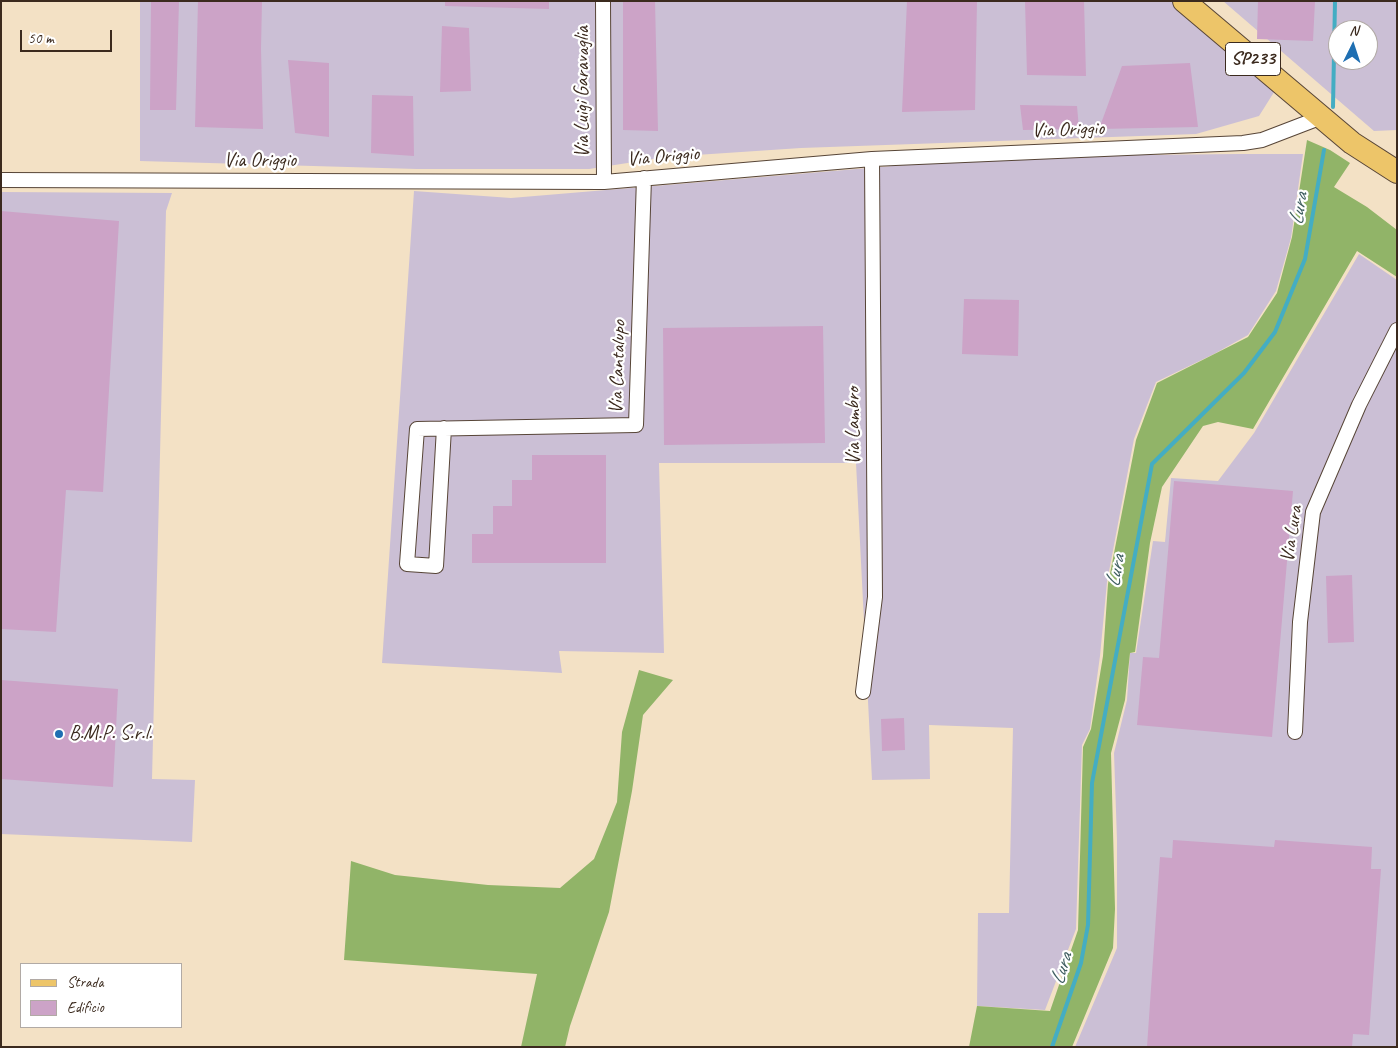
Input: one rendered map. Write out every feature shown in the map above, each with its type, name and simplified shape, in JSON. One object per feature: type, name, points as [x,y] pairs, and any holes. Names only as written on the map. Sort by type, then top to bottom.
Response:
[{"type":"main road","name":"SP233","points":[[1184,1],[1352,143],[1397,172]]},
{"type":"main road","name":"SP233","points":[[1352,143],[1367,161],[1397,186]]},
{"type":"street","name":"Via Luigi Garavaglia","points":[[603,1],[604,182]]},
{"type":"street","name":"Via Origgio","points":[[1,180],[604,182],[872,159],[1243,143],[1262,140],[1322,117]]},
{"type":"street","name":"Via Lambro","points":[[862,692],[875,597],[872,159]]},
{"type":"street","name":"Via Cantalupo","points":[[444,428],[436,566],[407,564],[417,429],[444,428],[636,425],[644,178]]},
{"type":"street","name":"Via Lura","points":[[1295,732],[1300,622],[1313,512],[1358,405],[1397,330]]},
{"type":"shaded area","points":[[140,1],[1172,1],[1276,89],[1259,116],[1196,134],[801,148],[666,157],[589,169],[417,169],[140,161]]},
{"type":"shaded area","points":[[1223,1],[1397,1],[1397,130],[1374,131]]},
{"type":"shaded area","points":[[1303,154],[1291,238],[1276,291],[1248,335],[1156,382],[1134,439],[1107,582],[1100,656],[1090,729],[1082,745],[1076,929],[1045,1010],[977,1006],[978,913],[1009,913],[1013,728],[929,725],[930,779],[872,780],[856,463],[659,463],[664,653],[559,651],[562,673],[382,663],[414,191],[511,198],[952,161],[1045,156]]},
{"type":"shaded area","points":[[1,192],[172,193],[166,211],[152,779],[195,780],[192,842],[1,834]]},
{"type":"shaded area","points":[[1359,254],[1397,280],[1397,1047],[1075,1047],[1117,948],[1117,840],[1114,753],[1127,700],[1130,653],[1136,653],[1153,541],[1165,542],[1171,478],[1218,481],[1254,433]]},
{"type":"green space","points":[[1307,140],[1330,150],[1350,163],[1334,187],[1367,207],[1397,230],[1397,277],[1357,251],[1253,429],[1218,422],[1203,426],[1162,487],[1150,543],[1135,652],[1130,653],[1125,700],[1111,753],[1115,909],[1113,948],[1072,1047],[969,1047],[977,1006],[1050,1011],[1078,930],[1083,747],[1091,729],[1103,656],[1108,584],[1136,440],[1157,383],[1248,337],[1277,293],[1292,237]]},
{"type":"green space","points":[[639,670],[673,680],[643,715],[632,791],[609,912],[570,1026],[565,1047],[521,1047],[537,974],[344,960],[351,861],[395,875],[488,885],[560,888],[594,859],[617,802],[622,732]]},
{"type":"building","points":[[151,1],[179,1],[176,110],[150,110]]},
{"type":"building","points":[[198,1],[262,1],[263,129],[195,127]]},
{"type":"building","points":[[445,1],[549,1],[549,9],[445,6]]},
{"type":"building","points":[[623,1],[655,1],[658,131],[623,130]]},
{"type":"building","points":[[907,1],[977,1],[975,110],[902,112]]},
{"type":"building","points":[[1025,1],[1084,1],[1086,76],[1027,75]]},
{"type":"building","points":[[1258,1],[1315,1],[1313,41],[1257,39]]},
{"type":"building","points":[[442,26],[469,28],[471,91],[440,92]]},
{"type":"building","points":[[288,60],[329,63],[329,137],[295,133]]},
{"type":"building","points":[[1190,63],[1198,127],[1099,129],[1122,66]]},
{"type":"building","points":[[372,95],[413,96],[414,156],[371,153]]},
{"type":"building","points":[[1020,105],[1077,106],[1079,129],[1023,130]]},
{"type":"building","points":[[1,211],[119,221],[103,492],[66,490],[56,632],[1,629]]},
{"type":"building","points":[[964,299],[1019,300],[1018,356],[962,354]]},
{"type":"building","points":[[823,326],[825,443],[664,445],[663,328]]},
{"type":"building","points":[[532,455],[606,455],[606,563],[472,563],[472,534],[493,534],[493,506],[512,506],[512,480],[532,480]]},
{"type":"building","points":[[1174,481],[1293,491],[1272,737],[1137,725],[1143,657],[1159,658]]},
{"type":"building","points":[[1352,575],[1354,642],[1328,643],[1326,576]]},
{"type":"building","name":"B.M.P. S.r.l.","points":[[1,680],[118,689],[113,787],[1,779]]},
{"type":"building","points":[[904,718],[905,750],[882,751],[881,719]]},
{"type":"building","points":[[1173,840],[1274,847],[1275,840],[1372,847],[1371,869],[1381,869],[1369,1035],[1353,1034],[1352,1047],[1147,1047],[1160,857],[1172,858]]},
{"type":"waterway","name":"Lura","points":[[1333,107],[1335,1]]},
{"type":"waterway","name":"Lura","points":[[1052,1047],[1081,963],[1088,925],[1092,783],[1152,464],[1244,373],[1275,332],[1305,259],[1324,150]]},
{"type":"place","name":"B.M.P. S.r.l.","points":[[59,734]]}]
